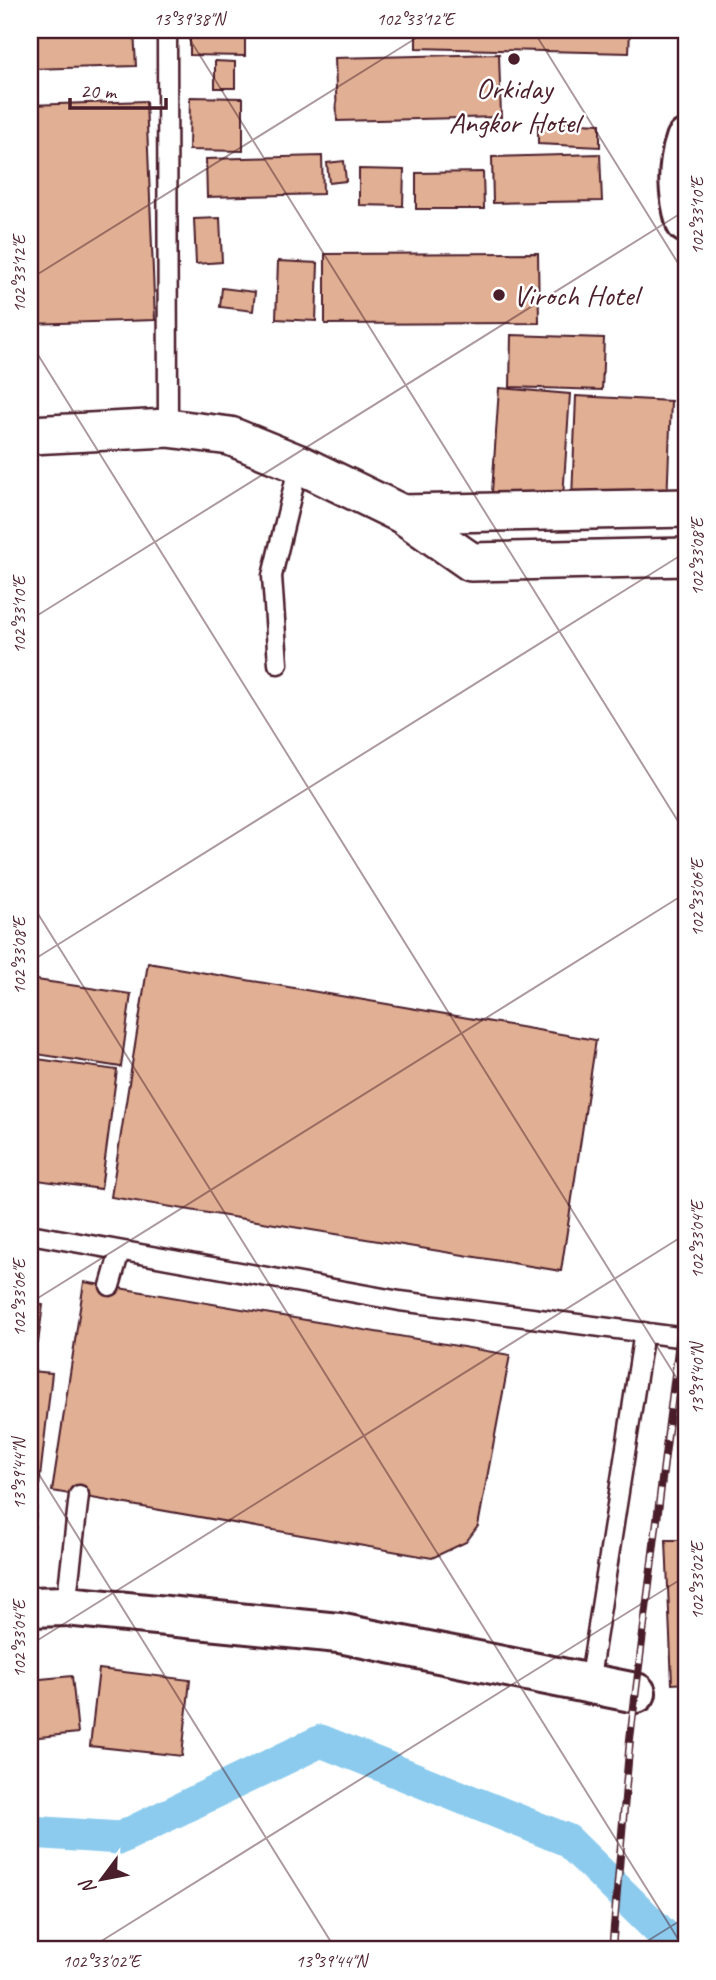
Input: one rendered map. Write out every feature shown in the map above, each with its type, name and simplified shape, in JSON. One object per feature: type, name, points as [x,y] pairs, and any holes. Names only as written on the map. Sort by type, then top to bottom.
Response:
[{"type":"main road","points":[[686,139],[680,157],[678,194],[686,223]]},
{"type":"main road","points":[[48,1607],[339,1633],[636,1693]]},
{"type":"street","points":[[30,435],[169,428],[230,436],[299,464],[402,514],[471,562],[686,557]]},
{"type":"street","points":[[402,514],[686,508]]},
{"type":"lane","points":[[167,30],[169,428]]},
{"type":"lane","points":[[278,664],[272,576],[299,464]]},
{"type":"lane","points":[[30,1234],[400,1301],[686,1338]]},
{"type":"lane","points":[[110,1286],[120,1251]]},
{"type":"lane","points":[[589,1684],[644,1332]]},
{"type":"lane","points":[[48,1607],[79,1495]]},
{"type":"building","points":[[30,30],[134,30],[136,66],[30,69]]},
{"type":"building","points":[[416,30],[630,30],[629,53],[416,48]]},
{"type":"building","points":[[190,32],[245,32],[245,56],[190,55]]},
{"type":"building","points":[[499,54],[501,117],[337,121],[335,58]]},
{"type":"building","points":[[215,61],[235,62],[235,88],[215,88]]},
{"type":"building","points":[[190,97],[243,98],[243,151],[189,150]]},
{"type":"building","points":[[146,101],[155,320],[30,324],[30,105]]},
{"type":"building","points":[[538,121],[600,124],[600,147],[538,144]]},
{"type":"building","points":[[600,154],[602,201],[493,203],[492,157]]},
{"type":"building","points":[[322,156],[323,194],[207,197],[206,159]]},
{"type":"building","points":[[344,161],[346,181],[329,183],[327,163]]},
{"type":"building","points":[[359,169],[404,170],[403,206],[359,205]]},
{"type":"building","points":[[483,172],[484,209],[416,209],[416,173]]},
{"type":"building","points":[[220,218],[222,262],[196,264],[194,219]]},
{"type":"building","points":[[538,253],[539,323],[325,324],[325,254]]},
{"type":"building","points":[[278,261],[318,263],[316,321],[276,319]]},
{"type":"building","points":[[222,288],[255,292],[253,311],[220,307]]},
{"type":"building","points":[[511,335],[604,338],[602,390],[510,387]]},
{"type":"building","points":[[499,388],[570,394],[563,497],[492,492]]},
{"type":"building","points":[[576,396],[671,401],[667,503],[572,499]]},
{"type":"building","points":[[148,963],[596,1040],[561,1271],[111,1197]]},
{"type":"building","points":[[30,979],[131,994],[121,1067],[30,1053]]},
{"type":"building","points":[[30,1058],[117,1070],[101,1189],[30,1179]]},
{"type":"building","points":[[84,1282],[510,1355],[478,1526],[466,1542],[432,1558],[52,1491]]},
{"type":"building","points":[[30,1303],[43,1305],[38,1343],[30,1342]]},
{"type":"building","points":[[30,1371],[52,1373],[31,1556],[30,1556]]},
{"type":"building","points":[[666,1540],[686,1540],[686,1683],[672,1684]]},
{"type":"building","points":[[99,1669],[190,1680],[182,1756],[90,1746]]},
{"type":"building","points":[[72,1676],[78,1733],[30,1738],[30,1680]]},
{"type":"building","points":[[686,1781],[686,1876],[682,1875]]},
{"type":"waterway","points":[[30,1832],[120,1838],[321,1741],[567,1840],[679,1950]]},
{"type":"railway","points":[[612,1950],[630,1739],[686,1285]]},
{"type":"place","name":"Orkiday Angkor Hotel","points":[[514,59]]},
{"type":"place","name":"Viroch Hotel","points":[[499,295]]}]
